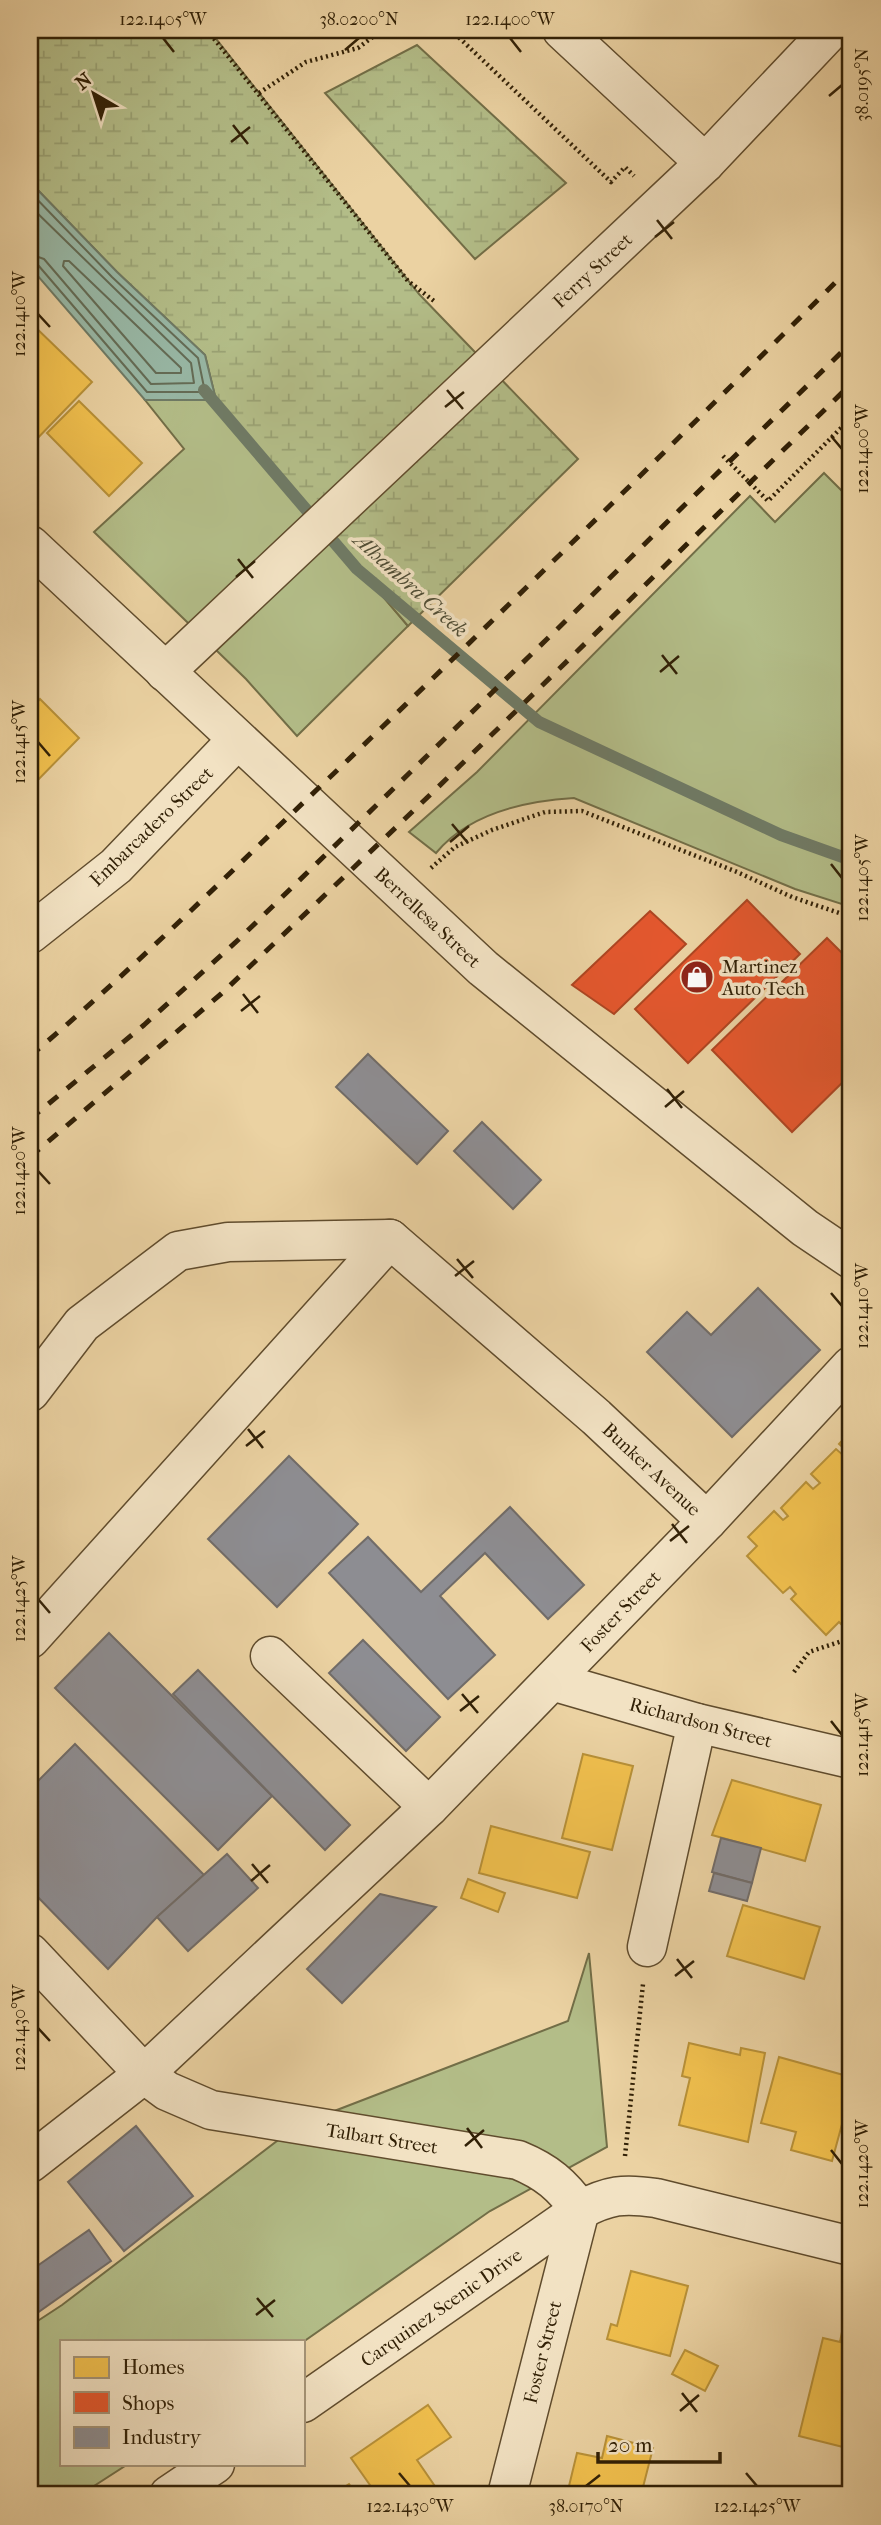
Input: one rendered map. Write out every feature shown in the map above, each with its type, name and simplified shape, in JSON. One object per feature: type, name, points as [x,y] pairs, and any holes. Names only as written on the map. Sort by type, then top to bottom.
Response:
[{"type":"street","points":[[562,30],[705,163]]},
{"type":"street","name":"Ferry Street","points":[[165,672],[705,163],[831,30]]},
{"type":"street","name":"Berrellesa Street","points":[[30,545],[236,741],[483,968],[804,1228],[851,1259]]},
{"type":"street","name":"Embarcadero Street","points":[[30,934],[116,866],[236,741]]},
{"type":"street","points":[[30,1392],[82,1324],[178,1251],[228,1242],[390,1239]]},
{"type":"street","points":[[30,1639],[390,1239]]},
{"type":"street","name":"Bunker Avenue","points":[[390,1239],[596,1417],[707,1521]]},
{"type":"street","name":"Foster Street","points":[[30,2163],[144,2074],[429,1807],[707,1521],[851,1366]]},
{"type":"street","points":[[270,1656],[429,1807]]},
{"type":"street","name":"Richardson Street","points":[[552,1681],[697,1723],[851,1759]]},
{"type":"street","points":[[647,1947],[697,1723]]},
{"type":"street","name":"Talbart Street","points":[[30,1953],[144,2074],[167,2091],[211,2110],[518,2160],[543,2170],[562,2185],[580,2210]]},
{"type":"street","points":[[580,2210],[605,2197],[643,2196],[851,2246]]},
{"type":"street","name":"Foster Street","points":[[507,2495],[580,2210]]},
{"type":"street","name":"Carquinez Scenic Drive","points":[[304,2402],[580,2210]]},
{"type":"street","points":[[169,2495],[212,2466]]},
{"type":"path","points":[[207,30],[408,281],[434,301]]},
{"type":"path","points":[[259,93],[306,62],[358,48],[383,30]]},
{"type":"path","points":[[451,30],[611,182],[625,167],[640,182]]},
{"type":"path","points":[[723,456],[768,501],[851,418]]},
{"type":"path","points":[[423,875],[455,847],[492,830],[545,812],[582,811],[737,872],[792,897],[851,917]]},
{"type":"path","points":[[794,1672],[809,1652],[851,1638]]},
{"type":"path","points":[[624,2161],[647,1947]]},
{"type":"green space","points":[[30,30],[209,30],[419,294],[578,459],[408,626],[216,400],[205,355],[117,272],[30,182]]},
{"type":"green space","points":[[417,45],[566,183],[475,259],[325,93]]},
{"type":"green space","points":[[145,400],[216,400],[408,626],[297,736],[246,679],[94,532],[184,449]]},
{"type":"green space","points":[[824,473],[851,500],[851,907],[795,889],[574,798],[518,806],[481,819],[449,839],[436,853],[409,832],[477,772],[750,496],[775,522]]},
{"type":"green space","points":[[589,1953],[607,2147],[490,2211],[304,2341],[60,2340],[60,2466],[125,2466],[80,2495],[30,2495],[30,2326],[62,2305],[298,2125],[568,2021]]},
{"type":"water","points":[[30,182],[117,272],[205,355],[216,400],[145,400],[30,267]]},
{"type":"building: Homes","points":[[30,322],[92,382],[30,446]]},
{"type":"building: Homes","points":[[79,401],[142,463],[109,496],[47,433]]},
{"type":"building: Homes","points":[[40,699],[79,738],[30,788],[30,710]]},
{"type":"building: Homes","points":[[851,1431],[851,1624],[846,1629],[839,1622],[826,1635],[791,1599],[796,1594],[790,1587],[783,1593],[747,1556],[757,1546],[748,1537],[774,1511],[783,1520],[788,1516],[781,1508],[806,1482],[813,1489],[820,1483],[811,1474],[836,1449],[844,1456],[848,1452],[839,1444]]},
{"type":"building: Homes","points":[[583,1754],[633,1766],[612,1850],[562,1838]]},
{"type":"building: Homes","points":[[732,1780],[821,1805],[805,1861],[712,1835]]},
{"type":"building: Homes","points":[[491,1826],[590,1852],[577,1898],[479,1873]]},
{"type":"building: Homes","points":[[468,1879],[505,1893],[498,1912],[461,1898]]},
{"type":"building: Homes","points":[[743,1905],[820,1927],[804,1979],[727,1956]]},
{"type":"building: Homes","points":[[689,2043],[740,2055],[741,2048],[765,2053],[748,2142],[679,2125],[690,2078],[682,2076]]},
{"type":"building: Homes","points":[[779,2057],[847,2076],[843,2090],[851,2091],[832,2161],[791,2150],[796,2132],[761,2123]]},
{"type":"building: Homes","points":[[631,2271],[688,2286],[670,2356],[607,2339],[611,2324],[617,2326]]},
{"type":"building: Homes","points":[[843,2327],[851,2329],[851,2432],[847,2448],[799,2436],[823,2338],[840,2342]]},
{"type":"building: Homes","points":[[685,2350],[718,2366],[705,2391],[672,2374]]},
{"type":"building: Homes","points":[[428,2405],[451,2437],[417,2460],[441,2495],[377,2495],[351,2458]]},
{"type":"building: Homes","points":[[607,2436],[653,2448],[641,2495],[573,2495],[575,2488],[569,2486],[577,2453],[602,2458]]},
{"type":"building: Homes","points":[[349,2484],[357,2495],[332,2495]]},
{"type":"building: Shops","points":[[747,900],[800,954],[688,1063],[635,1009]]},
{"type":"building: Shops","points":[[650,911],[686,944],[614,1014],[572,985]]},
{"type":"building: Shops","points":[[827,938],[851,962],[851,1074],[792,1132],[712,1050]]},
{"type":"building: Industry","points":[[368,1054],[448,1131],[417,1164],[336,1087]]},
{"type":"building: Industry","points":[[482,1122],[541,1180],[513,1209],[454,1151]]},
{"type":"building: Industry","points":[[758,1288],[820,1350],[732,1437],[647,1352],[687,1312],[711,1335]]},
{"type":"building: Industry","points":[[289,1456],[358,1524],[277,1607],[208,1539]]},
{"type":"building: Industry","points":[[510,1507],[584,1585],[548,1619],[485,1553],[440,1596],[495,1655],[448,1699],[329,1573],[368,1537],[421,1592]]},
{"type":"building: Industry","points":[[109,1633],[272,1796],[218,1850],[55,1688]]},
{"type":"building: Industry","points":[[363,1640],[440,1717],[406,1751],[329,1673]]},
{"type":"building: Industry","points":[[198,1670],[350,1825],[325,1850],[173,1694]]},
{"type":"building: Industry","points":[[75,1744],[204,1875],[157,1917],[108,1969],[30,1889],[30,1789]]},
{"type":"building: Industry","points":[[721,1838],[761,1848],[752,1883],[712,1872]]},
{"type":"building: Industry","points":[[227,1854],[258,1888],[188,1951],[157,1917]]},
{"type":"building: Industry","points":[[714,1873],[752,1883],[747,1901],[709,1891]]},
{"type":"building: Industry","points":[[380,1894],[436,1907],[342,2003],[307,1969]]},
{"type":"building: Industry","points":[[136,2126],[193,2196],[124,2251],[68,2182]]},
{"type":"building: Industry","points":[[89,2230],[111,2261],[30,2318],[30,2271]]},
{"type":"waterway","name":"Alhambra Creek","points":[[204,390],[357,569],[539,722],[781,835],[851,860]]},
{"type":"railway","points":[[30,1056],[144,955],[393,716],[851,267]]},
{"type":"railway","points":[[30,1119],[144,1025],[238,940],[851,343]]},
{"type":"railway","points":[[30,1157],[221,994],[433,792],[851,384]]},
{"type":"place","name":"Martinez Auto Tech","points":[[697,977]]}]
